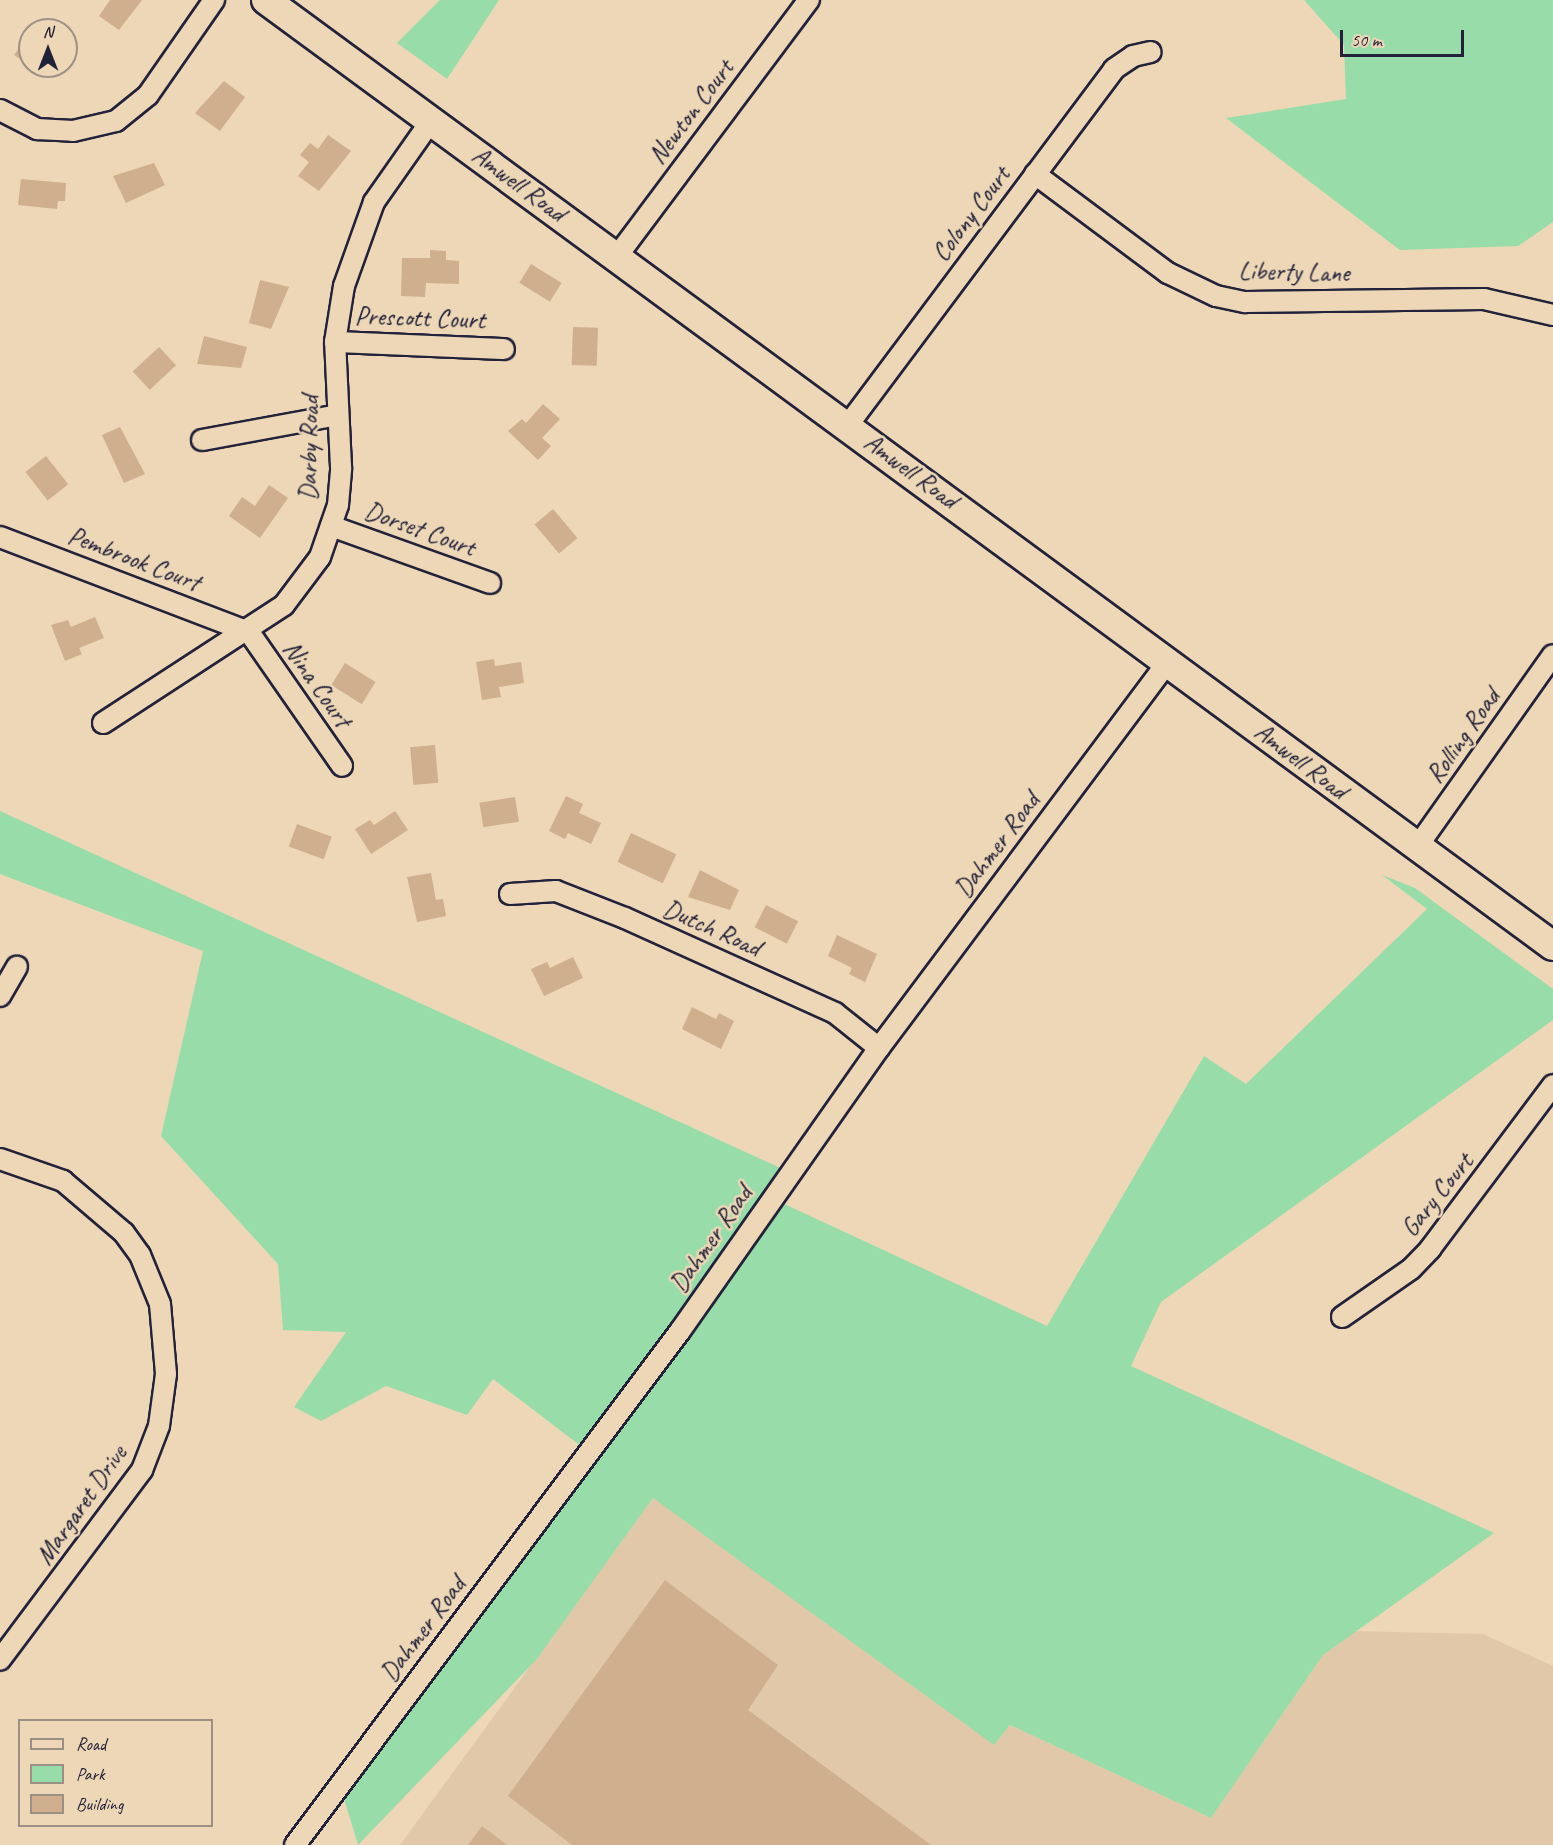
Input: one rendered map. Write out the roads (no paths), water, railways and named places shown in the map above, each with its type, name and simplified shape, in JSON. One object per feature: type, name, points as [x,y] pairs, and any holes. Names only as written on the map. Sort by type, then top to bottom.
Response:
[{"type":"main road","name":"Amwell Road","points":[[266,0],[618,255],[1553,946]]},
{"type":"street","points":[[0,110],[37,129],[73,131],[116,121],[148,95],[214,0]]},
{"type":"street","name":"Newton Court","points":[[618,255],[808,0]]},
{"type":"street","name":"Colony Court","points":[[848,425],[1114,69],[1133,56],[1151,52]]},
{"type":"street","name":"Darby Road","points":[[103,723],[249,632],[284,605],[320,557],[331,526],[341,467],[335,342],[344,286],[374,202],[431,121]]},
{"type":"street","name":"Liberty Lane","points":[[1035,174],[1168,273],[1216,296],[1245,302],[1484,299],[1553,315]]},
{"type":"street","name":"Prescott Court","points":[[335,342],[504,349]]},
{"type":"street","points":[[202,440],[338,415]]},
{"type":"street","name":"Dorset Court","points":[[331,526],[490,583]]},
{"type":"street","name":"Pembrook Court","points":[[0,537],[249,632]]},
{"type":"street","name":"Nina Court","points":[[249,632],[342,766]]},
{"type":"street","name":"Rolling Road","points":[[1417,847],[1553,655]]},
{"type":"street","name":"Dahmer Road","points":[[295,1845],[680,1330],[879,1048],[1168,662]]},
{"type":"street","name":"Dutch Road","points":[[510,894],[556,891],[625,918],[835,1013],[879,1048]]},
{"type":"street","points":[[0,996],[17,966]]},
{"type":"street","name":"Gary Court","points":[[1342,1317],[1411,1269],[1430,1249],[1553,1085]]},
{"type":"street","name":"Margaret Drive","points":[[0,1159],[63,1181],[124,1233],[140,1255],[160,1304],[166,1374],[159,1426],[142,1470],[0,1660]]}]
